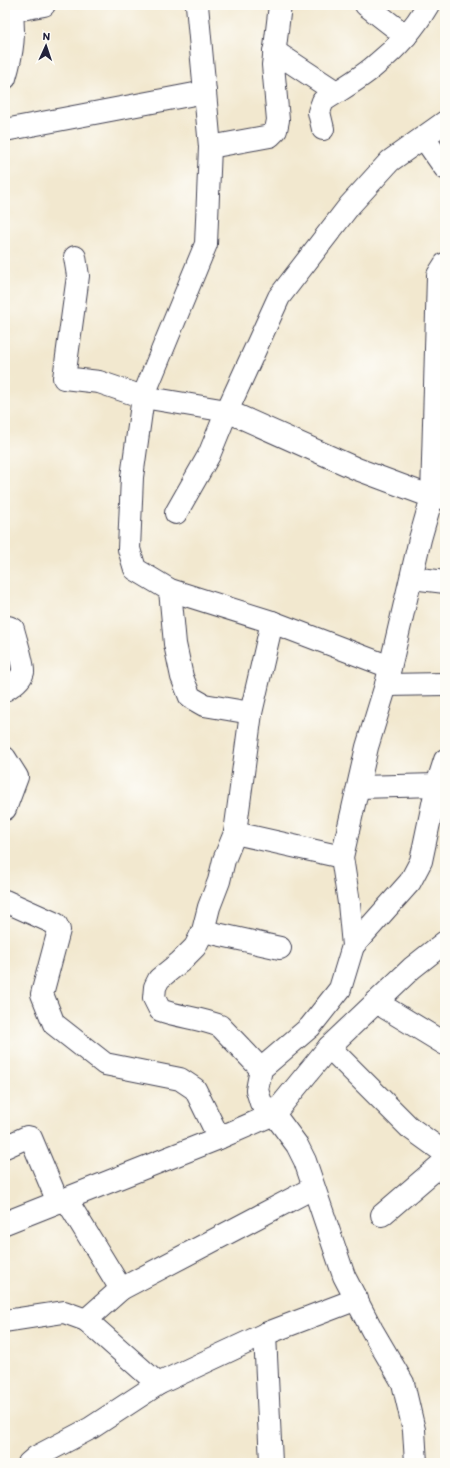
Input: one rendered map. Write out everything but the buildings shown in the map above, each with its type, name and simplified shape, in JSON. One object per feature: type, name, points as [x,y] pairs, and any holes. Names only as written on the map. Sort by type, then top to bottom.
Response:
[{"type":"street","points":[[5,78],[12,55],[14,36],[10,9],[44,5]]},
{"type":"street","points":[[197,5],[210,147],[206,244],[143,397],[132,477],[129,549],[135,569],[170,590],[272,622],[388,676],[445,684]]},
{"type":"street","points":[[210,147],[270,136],[276,130],[278,120],[273,65],[280,5]]},
{"type":"street","points":[[366,5],[406,36]]},
{"type":"street","points":[[322,129],[319,112],[323,101],[378,64],[406,36],[428,5]]},
{"type":"street","points":[[274,51],[336,92]]},
{"type":"street","points":[[5,130],[205,92]]},
{"type":"street","points":[[176,513],[209,455],[227,411],[279,296],[350,205],[390,161],[445,122]]},
{"type":"street","points":[[424,138],[445,168]]},
{"type":"street","points":[[75,257],[78,276],[64,378],[99,382],[143,397],[227,411],[357,469],[439,497]]},
{"type":"street","points":[[416,1463],[414,1430],[403,1383],[344,1276],[305,1161],[297,1145],[274,1114],[260,1103],[257,1090],[261,1069],[310,1027],[340,989],[353,946],[349,903],[342,857],[359,787],[367,746],[388,676],[420,539],[439,497],[440,392],[438,275],[445,264]]},
{"type":"street","points":[[412,578],[445,582]]},
{"type":"street","points":[[170,590],[175,644],[182,677],[190,697],[204,705],[251,713]]},
{"type":"street","points":[[261,1069],[220,1026],[212,1022],[175,1016],[160,1010],[154,998],[155,987],[159,979],[180,962],[195,947],[203,931],[224,860],[235,833],[251,713],[272,622]]},
{"type":"street","points":[[5,629],[8,627],[13,629],[23,673],[18,680],[5,690]]},
{"type":"street","points":[[5,758],[17,777],[5,809]]},
{"type":"street","points":[[353,946],[410,882],[420,861],[437,785],[445,760]]},
{"type":"street","points":[[359,787],[437,785]]},
{"type":"street","points":[[235,833],[342,857]]},
{"type":"street","points":[[5,901],[56,924],[60,930],[42,994],[54,1024],[105,1064],[180,1079],[195,1089],[219,1138]]},
{"type":"street","points":[[203,931],[280,948]]},
{"type":"street","points":[[5,1223],[219,1138],[274,1114],[329,1047],[412,968],[445,942]]},
{"type":"street","points":[[376,1002],[445,1044]]},
{"type":"street","points":[[329,1047],[409,1127],[445,1153]]},
{"type":"street","points":[[5,1147],[28,1137],[30,1138],[62,1201],[121,1289]]},
{"type":"street","points":[[382,1215],[445,1161]]},
{"type":"street","points":[[86,1320],[121,1289],[314,1188]]},
{"type":"street","points":[[29,1463],[36,1457],[91,1428],[158,1384],[265,1334],[356,1299]]},
{"type":"street","points":[[5,1321],[64,1312],[86,1320],[158,1384]]},
{"type":"street","points":[[265,1334],[271,1463]]}]
